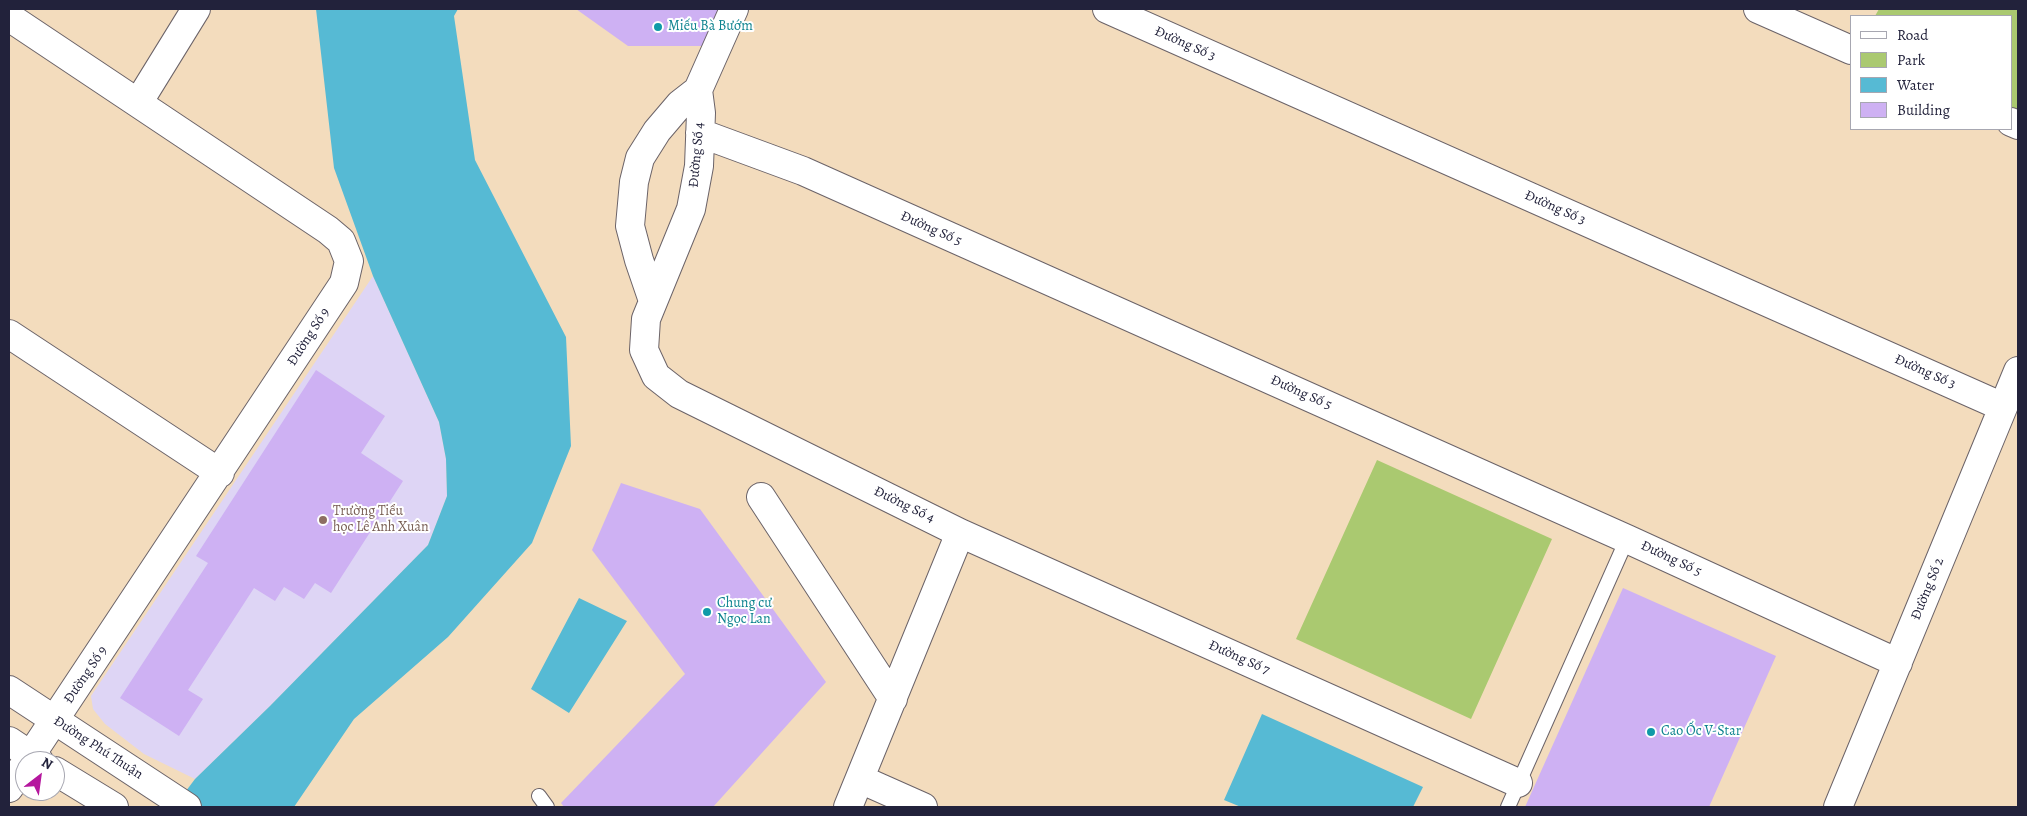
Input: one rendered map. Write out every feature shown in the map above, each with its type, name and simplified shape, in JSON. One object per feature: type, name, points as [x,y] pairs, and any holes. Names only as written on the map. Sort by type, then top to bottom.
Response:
[{"type":"street","points":[[138,103],[196,9]]},
{"type":"street","name":"Đường Số 4","points":[[734,9],[698,90],[699,166],[691,209],[646,319],[644,350],[656,376],[679,394],[960,533]]},
{"type":"street","name":"Đường Số 3","points":[[1107,9],[2004,407]]},
{"type":"street","points":[[1758,9],[1850,50]]},
{"type":"street","name":"Đường Số 9","points":[[9,16],[328,230],[341,241],[349,261],[344,283],[37,751]]},
{"type":"street","name":"Đường Số 4","points":[[653,301],[638,260],[630,226],[634,182],[640,158],[657,132],[680,104],[698,90]]},
{"type":"street","name":"Đường Số 5","points":[[700,133],[803,171],[1627,539],[1898,663]]},
{"type":"street","points":[[9,334],[220,472]]},
{"type":"street","name":"Đường Số 2","points":[[1838,807],[2018,371]]},
{"type":"street","points":[[761,496],[893,699]]},
{"type":"street","points":[[848,807],[960,533]]},
{"type":"street","name":"Đường Số 7","points":[[960,533],[1513,795]]},
{"type":"street","name":"Đường Phú Thuận","points":[[9,690],[94,748],[139,774],[187,807]]},
{"type":"street","points":[[9,741],[21,751]]},
{"type":"street","points":[[65,777],[114,807]]},
{"type":"street","points":[[860,779],[923,807]]},
{"type":"lane","points":[[1513,795],[1627,539]]},
{"type":"shaded area","name":"Trường Tiểu học Lê Anh Xuân","points":[[373,276],[439,422],[446,459],[447,496],[428,545],[270,706],[195,779],[144,754],[105,724],[93,709],[91,696]]},
{"type":"green space","points":[[1879,9],[2018,9],[2018,113],[2012,111],[2012,15],[1876,15]]},
{"type":"green space","points":[[1377,460],[1552,539],[1471,719],[1296,639]]},
{"type":"water","points":[[316,9],[458,9],[454,16],[475,160],[566,337],[571,446],[532,543],[448,637],[354,719],[294,807],[174,807],[195,779],[270,706],[428,545],[447,496],[446,459],[439,422],[373,276],[334,168]]},
{"type":"water","points":[[579,598],[627,621],[569,713],[531,689]]},
{"type":"water","points":[[1262,714],[1423,787],[1413,807],[1241,807],[1224,800]]},
{"type":"building","name":"Miếu Bà Bướm","points":[[576,9],[723,9],[704,46],[628,46]]},
{"type":"building","points":[[316,370],[385,416],[361,453],[403,481],[331,593],[315,583],[304,599],[284,587],[275,601],[254,588],[188,690],[203,699],[179,736],[120,698],[208,563],[196,556]]},
{"type":"building","name":"Chung cư Ngọc Lan","points":[[621,483],[700,509],[826,682],[713,807],[564,807],[561,803],[685,674],[592,550]]},
{"type":"building","name":"Cao Ốc V-Star","points":[[1623,588],[1776,656],[1709,807],[1525,807]]},
{"type":"place","name":"Miếu Bà Bướm","points":[[658,27]]},
{"type":"place","name":"Trường Tiểu học Lê Anh Xuân","points":[[323,520]]},
{"type":"place","name":"Chung cư Ngọc Lan","points":[[707,612]]},
{"type":"place","name":"Cao Ốc V-Star","points":[[1651,732]]}]
